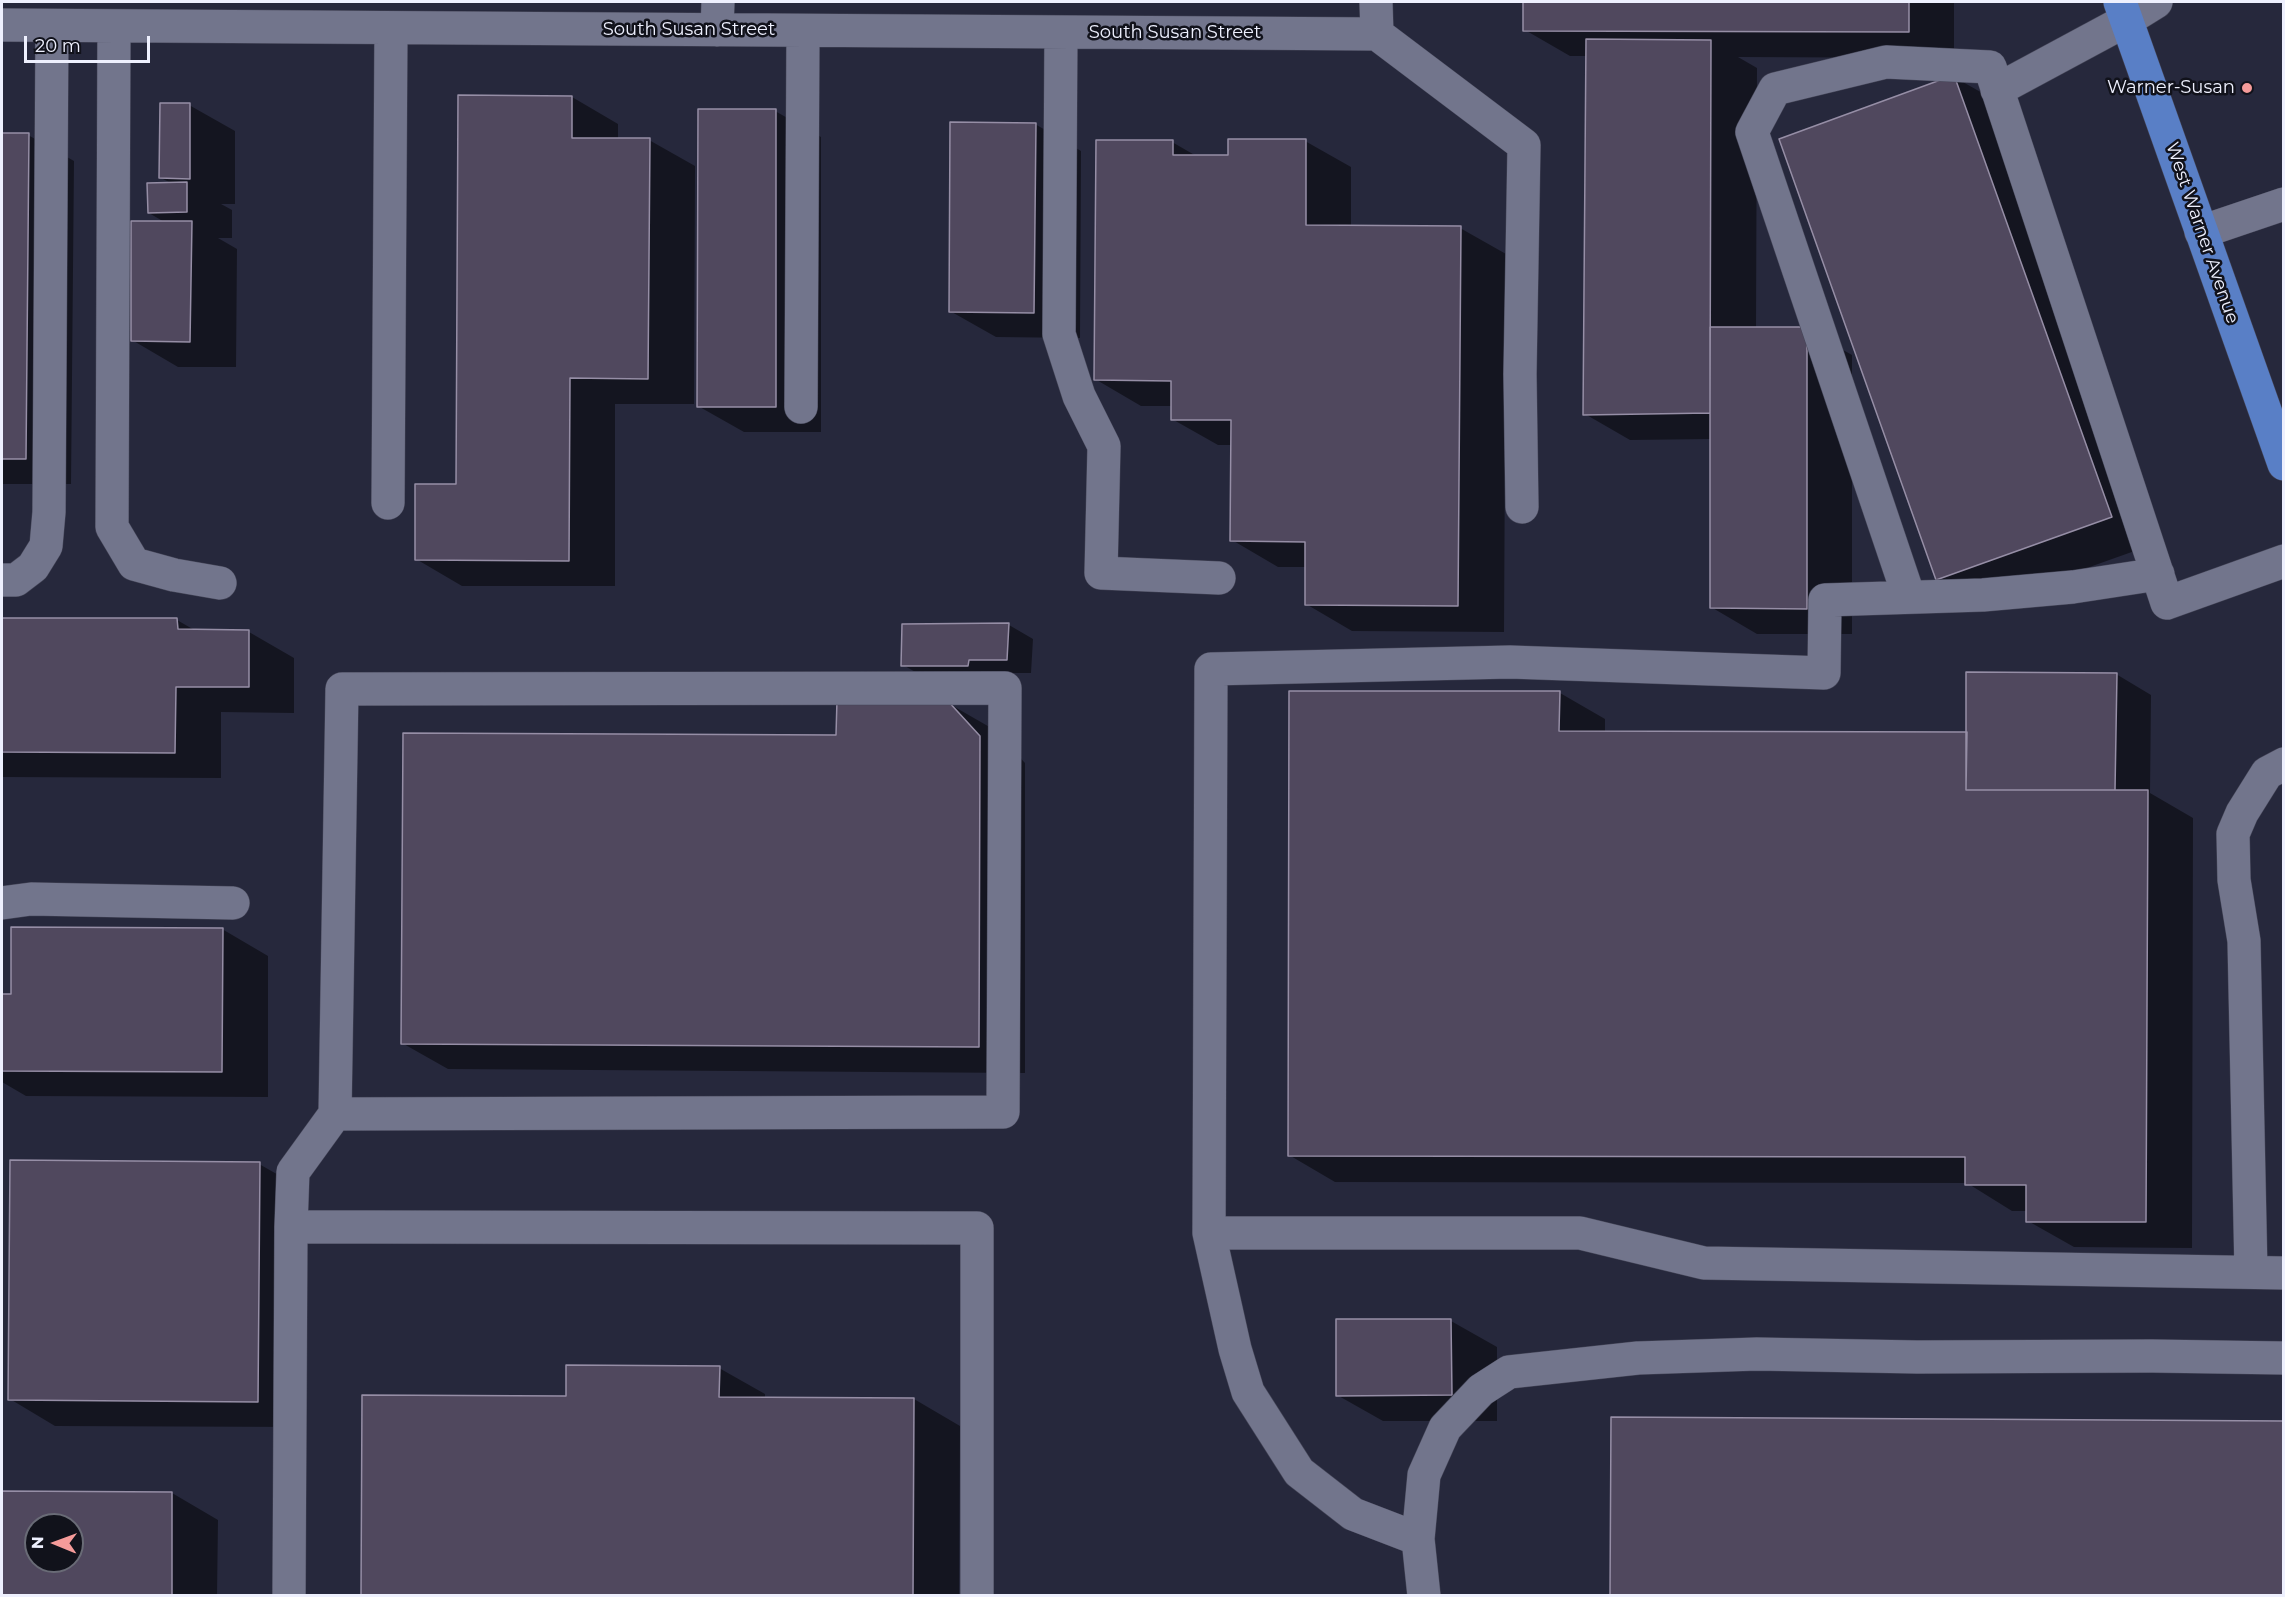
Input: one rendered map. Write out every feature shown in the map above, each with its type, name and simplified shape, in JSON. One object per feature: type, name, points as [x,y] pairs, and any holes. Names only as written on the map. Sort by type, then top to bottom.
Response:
[{"type":"main road","name":"West Warner Avenue","points":[[2123,11],[2283,464]]},
{"type":"street","points":[[1376,2],[1377,34],[1524,145],[1520,374],[1522,507]]},
{"type":"street","points":[[1997,90],[2123,11],[2156,2]]},
{"type":"street","name":"South Susan Street","points":[[9,17],[52,26],[127,18],[391,28],[500,15],[717,16],[802,31],[1377,34]]},
{"type":"street","points":[[127,18],[112,527],[134,564],[174,575],[220,583]]},
{"type":"street","points":[[2,580],[16,580],[33,567],[46,546],[49,500],[52,26]]},
{"type":"street","points":[[388,503],[391,28]]},
{"type":"street","points":[[801,407],[802,31]]},
{"type":"street","points":[[1061,32],[1059,334],[1079,396],[1104,446],[1101,573],[1219,578]]},
{"type":"street","points":[[1909,597],[1752,132],[1775,89],[1886,62],[1990,67],[2167,603],[2283,561]]},
{"type":"street","points":[[2201,232],[2283,204]]},
{"type":"street","points":[[1418,1539],[1353,1514],[1299,1472],[1248,1392],[1235,1349],[1209,1233],[1211,669],[1510,662],[1824,674],[1825,600],[1983,595],[2051,589],[2158,574]]},
{"type":"street","points":[[289,1596],[293,1172],[335,1114],[342,689],[1005,688],[1003,1112],[335,1114]]},
{"type":"street","points":[[2251,1272],[2244,941],[2234,880],[2233,834],[2242,813],[2267,773],[2283,764]]},
{"type":"street","points":[[2,903],[31,899],[233,903]]},
{"type":"street","points":[[291,1227],[977,1228],[977,1596]]},
{"type":"street","points":[[1209,1233],[1580,1233],[1704,1263],[2283,1273]]},
{"type":"street","points":[[1425,1596],[1418,1539],[1424,1475],[1445,1428],[1481,1390],[1509,1372],[1638,1358],[1757,1354],[2283,1358]]},
{"type":"building","points":[[1523,2],[1909,2],[1909,32],[1523,31]]},
{"type":"building","points":[[1586,39],[1711,40],[1710,413],[1583,415]]},
{"type":"building","points":[[1954,75],[2112,517],[1936,580],[1779,139]]},
{"type":"building","points":[[458,95],[572,96],[572,138],[650,138],[648,379],[570,378],[569,561],[415,560],[415,484],[456,484]]},
{"type":"building","points":[[160,103],[190,103],[190,179],[159,178]]},
{"type":"building","points":[[698,109],[776,109],[776,407],[697,407]]},
{"type":"building","points":[[950,122],[1036,123],[1034,313],[949,312]]},
{"type":"building","points":[[2,133],[29,133],[26,459],[2,459]]},
{"type":"building","points":[[1228,139],[1306,139],[1306,225],[1461,226],[1458,606],[1305,605],[1305,542],[1230,541],[1231,420],[1171,420],[1171,381],[1094,380],[1096,140],[1173,140],[1173,155],[1228,155]]},
{"type":"building","points":[[187,182],[187,212],[148,213],[147,183]]},
{"type":"building","points":[[131,221],[192,221],[190,342],[131,341]]},
{"type":"building","points":[[1710,327],[1807,327],[1807,609],[1710,608]]},
{"type":"building","points":[[2,618],[177,618],[178,629],[249,630],[249,687],[176,687],[175,753],[2,752]]},
{"type":"building","points":[[1009,623],[1007,660],[969,660],[968,666],[901,666],[902,624]]},
{"type":"building","points":[[1966,672],[2117,673],[2115,790],[1966,790]]},
{"type":"building","points":[[1289,691],[1560,691],[1559,731],[1967,732],[1966,790],[2148,790],[2146,1222],[2026,1222],[2026,1185],[1965,1185],[1965,1157],[1288,1156]]},
{"type":"building","points":[[837,700],[947,700],[980,736],[979,1047],[401,1044],[403,733],[836,735]]},
{"type":"building","points":[[11,927],[223,928],[222,1072],[2,1071],[2,994],[11,994]]},
{"type":"building","points":[[10,1160],[260,1162],[258,1402],[8,1400]]},
{"type":"building","points":[[1336,1319],[1451,1319],[1452,1395],[1336,1396]]},
{"type":"building","points":[[566,1365],[720,1366],[719,1397],[914,1398],[913,1596],[361,1596],[362,1395],[566,1396]]},
{"type":"building","points":[[1611,1417],[2284,1421],[2284,1596],[1610,1596]]},
{"type":"building","points":[[2,1491],[172,1492],[172,1596],[2,1596]]},
{"type":"place","name":"Warner-Susan","points":[[2247,88]]}]
